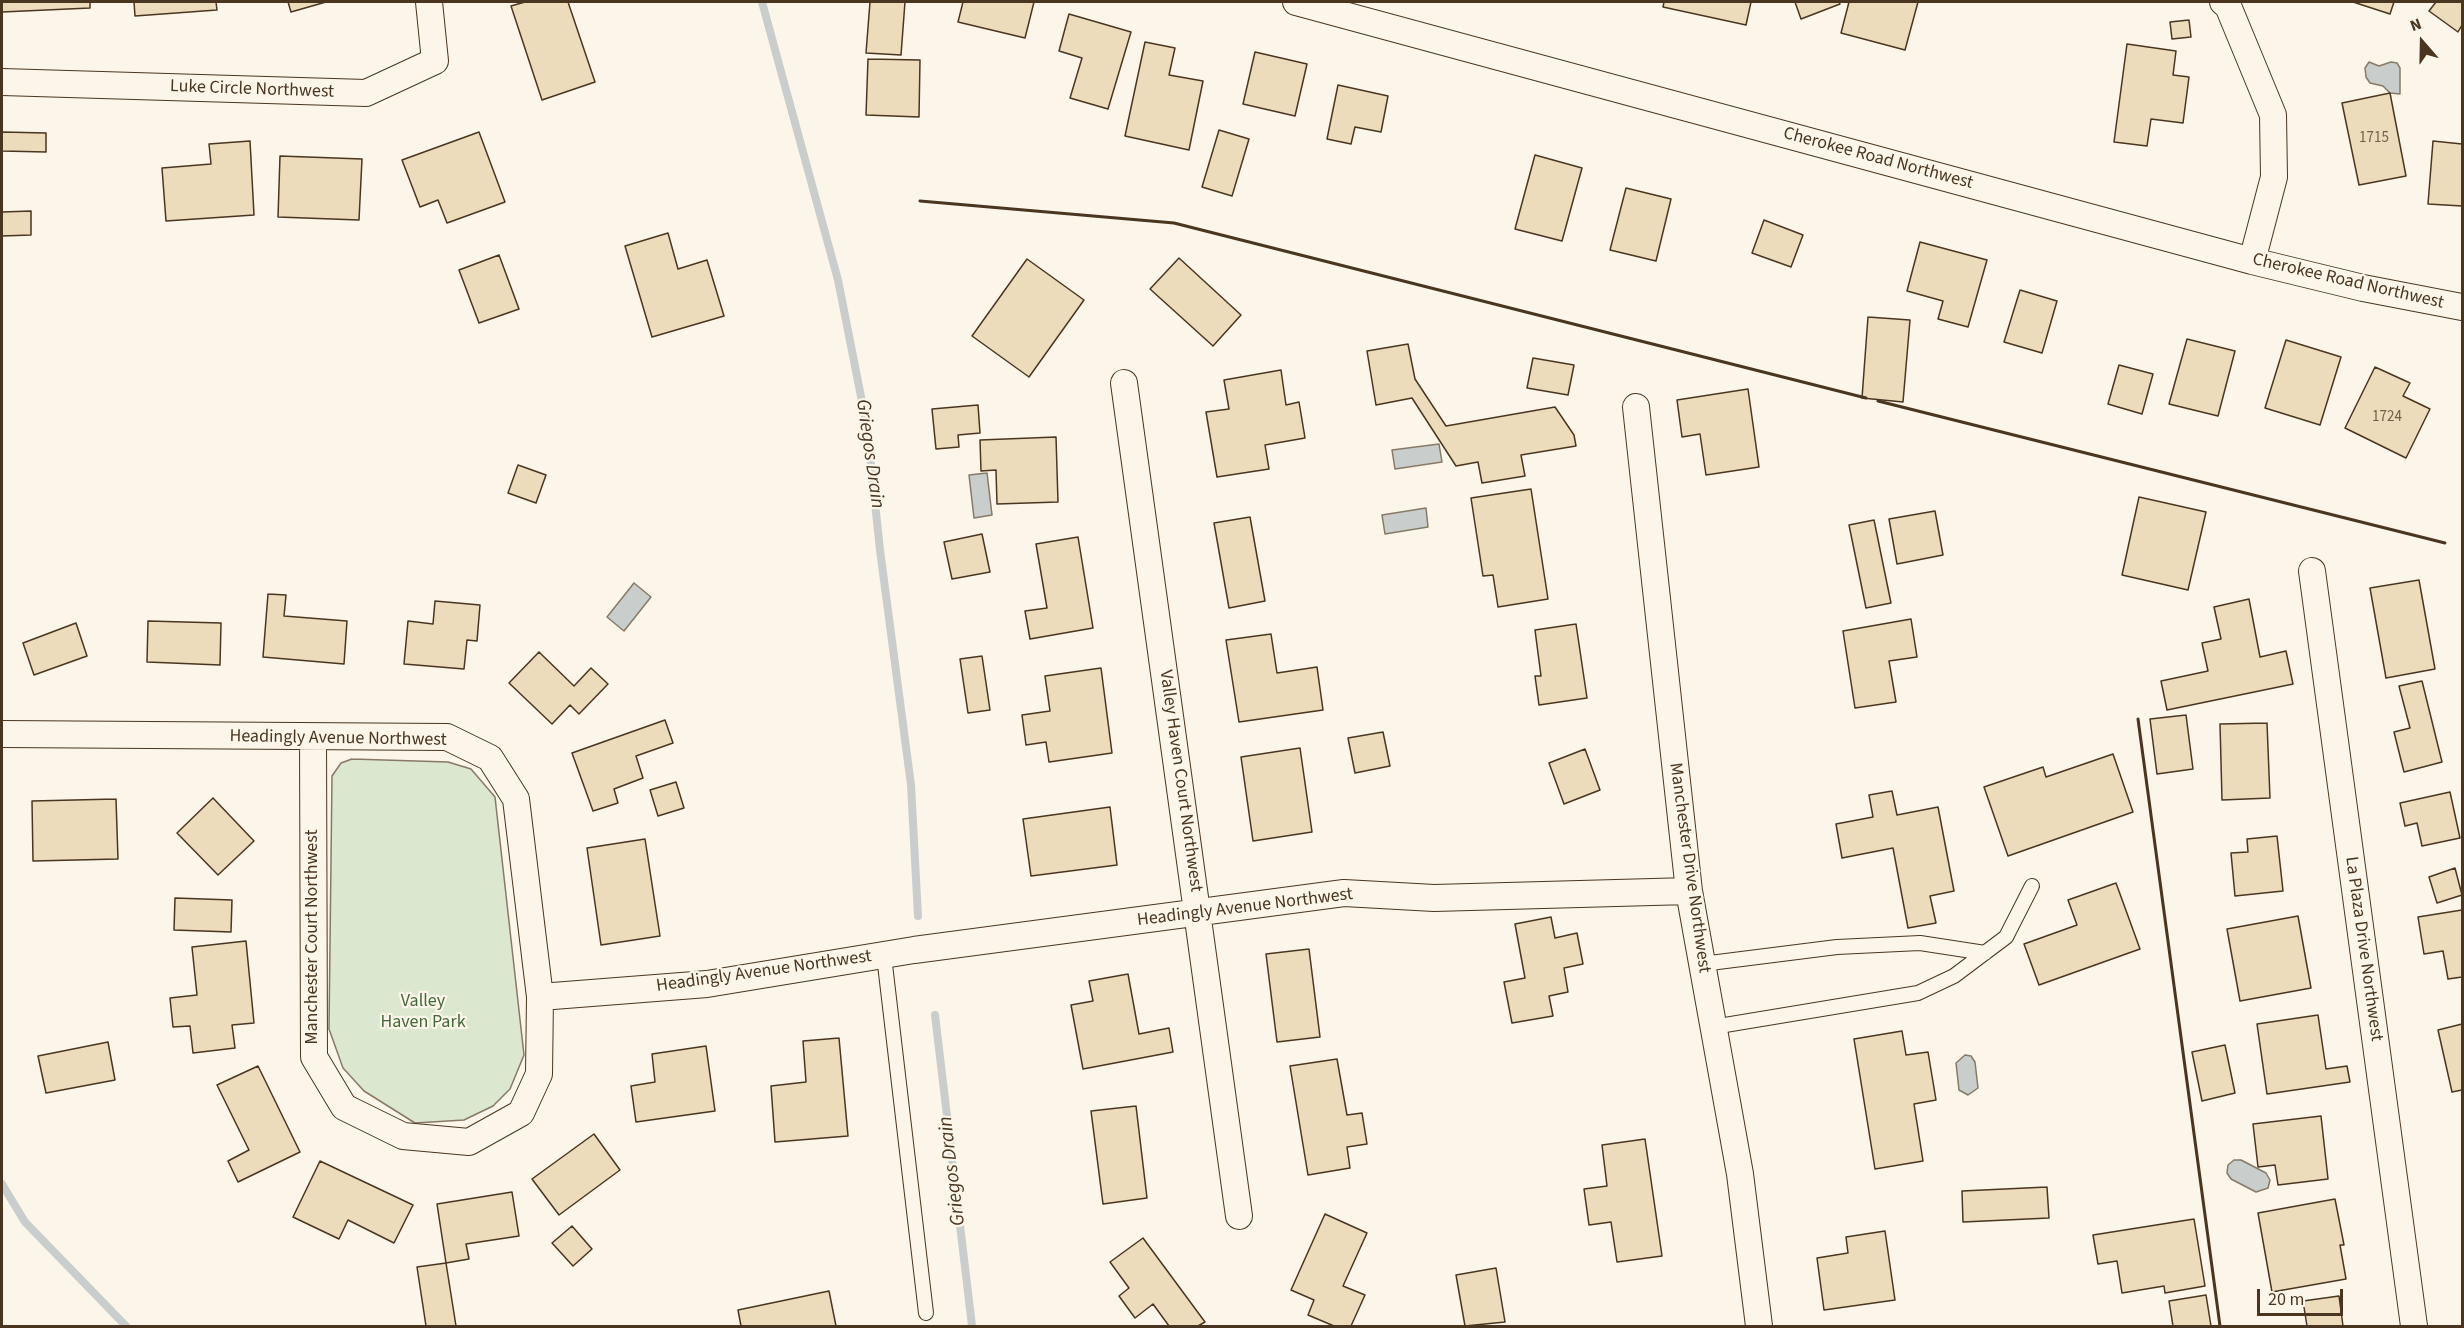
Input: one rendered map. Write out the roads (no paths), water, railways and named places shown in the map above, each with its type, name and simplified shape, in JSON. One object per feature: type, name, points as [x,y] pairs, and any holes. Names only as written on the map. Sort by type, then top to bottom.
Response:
[{"type":"street","name":"Luke Circle Northwest","points":[[2,82],[366,93],[435,62],[429,2]]},
{"type":"street","name":"Cherokee Road Northwest","points":[[1296,2],[2252,261],[2363,288],[2463,307]]},
{"type":"street","points":[[2223,2],[2228,6],[2273,115],[2274,177],[2252,261]]},
{"type":"street","name":"Valley Haven Court Northwest","points":[[1124,383],[1239,1216]]},
{"type":"street","name":"Manchester Drive Northwest","points":[[1636,407],[1689,891],[1740,1174],[1759,1326]]},
{"type":"street","name":"La Plaza Drive Northwest","points":[[2312,571],[2414,1326]]},
{"type":"street","name":"Headingly Avenue Northwest","points":[[2,734],[447,737],[490,758],[516,799],[540,997],[707,984],[884,956],[1344,893],[1434,898],[1689,891]]},
{"type":"street","name":"Manchester Court Northwest","points":[[313,736],[314,1057],[344,1107],[404,1136],[469,1142],[521,1113],[539,1074],[540,997]]},
{"type":"lane","points":[[1713,1027],[1918,993],[1954,976],[2006,937],[2032,886]]},
{"type":"lane","points":[[1702,964],[1837,947],[1896,944],[1920,943],[1985,952]]},
{"type":"lane","points":[[884,956],[926,1313]]},
{"type":"waterway","name":"Griegos Drain","points":[[762,2],[838,280],[867,427],[880,550],[911,785],[918,916]]},
{"type":"waterway","name":"Griegos Drain","points":[[935,1015],[972,1326]]},
{"type":"waterway","points":[[2,1184],[25,1222],[126,1326]]},
{"type":"park label","name":"Valley Haven Park","points":[[423,1012]]}]
